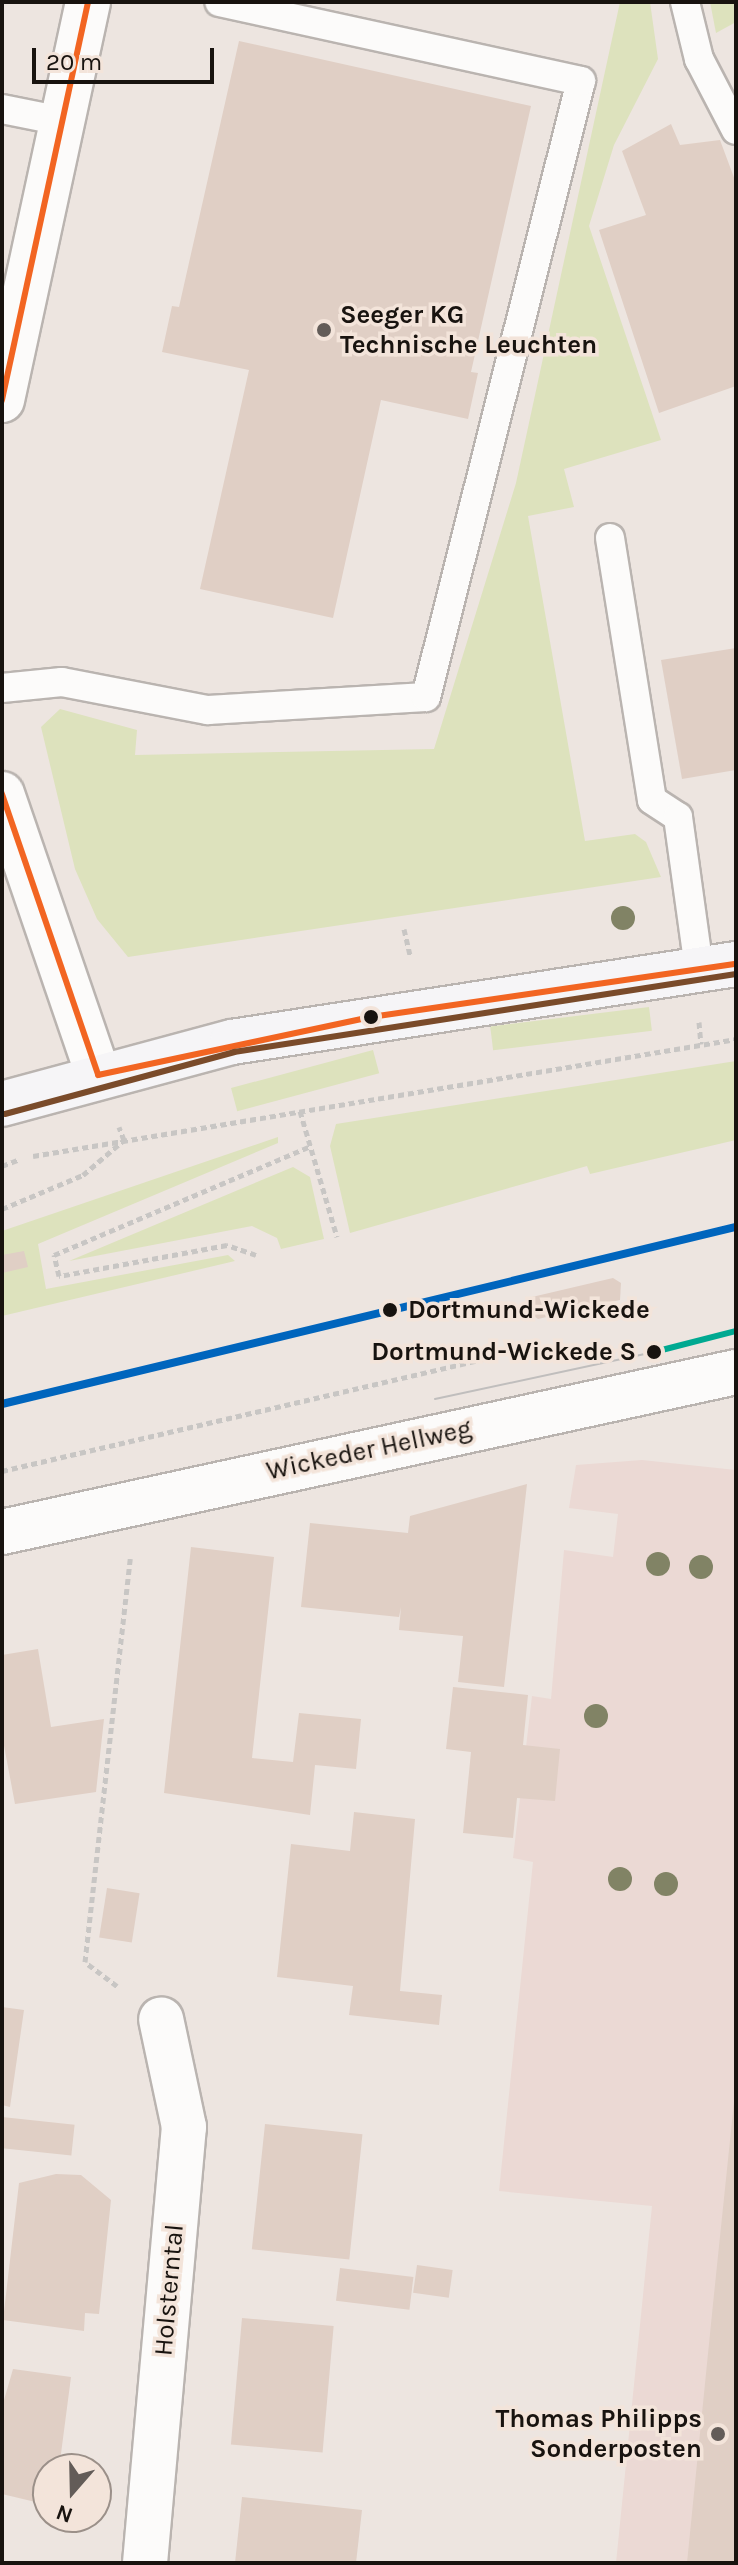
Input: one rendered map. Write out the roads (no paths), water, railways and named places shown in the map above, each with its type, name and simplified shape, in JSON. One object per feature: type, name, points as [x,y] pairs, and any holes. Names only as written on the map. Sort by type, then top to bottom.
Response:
[{"type":"main road","points":[[2,1104],[98,1075],[356,1020],[718,966]]},
{"type":"street","points":[[2,400],[88,2]]},
{"type":"street","points":[[2,794],[98,1075]]},
{"type":"street","name":"Wickeder Hellweg","points":[[2,1532],[736,1372]]},
{"type":"street","name":"Holsterntal","points":[[145,2563],[184,2127],[161,2019]]},
{"type":"lane","points":[[2,688],[62,682],[208,710],[426,697],[581,81],[220,2]]},
{"type":"lane","points":[[685,2],[699,59],[736,130]]},
{"type":"lane","points":[[2,109],[62,121]]},
{"type":"lane","points":[[610,538],[652,800],[678,817],[718,966]]},
{"type":"tram line","points":[[435,1399],[654,1352]]},
{"type":"place","name":"Seeger KG Technische Leuchten","points":[[324,330]]},
{"type":"place","name":"Dortmund-Wickede","points":[[390,1310]]},
{"type":"place","name":"Dortmund-Wickede S","points":[[654,1352]]},
{"type":"place","name":"Thomas Philipps Sonderposten","points":[[718,2434]]}]
